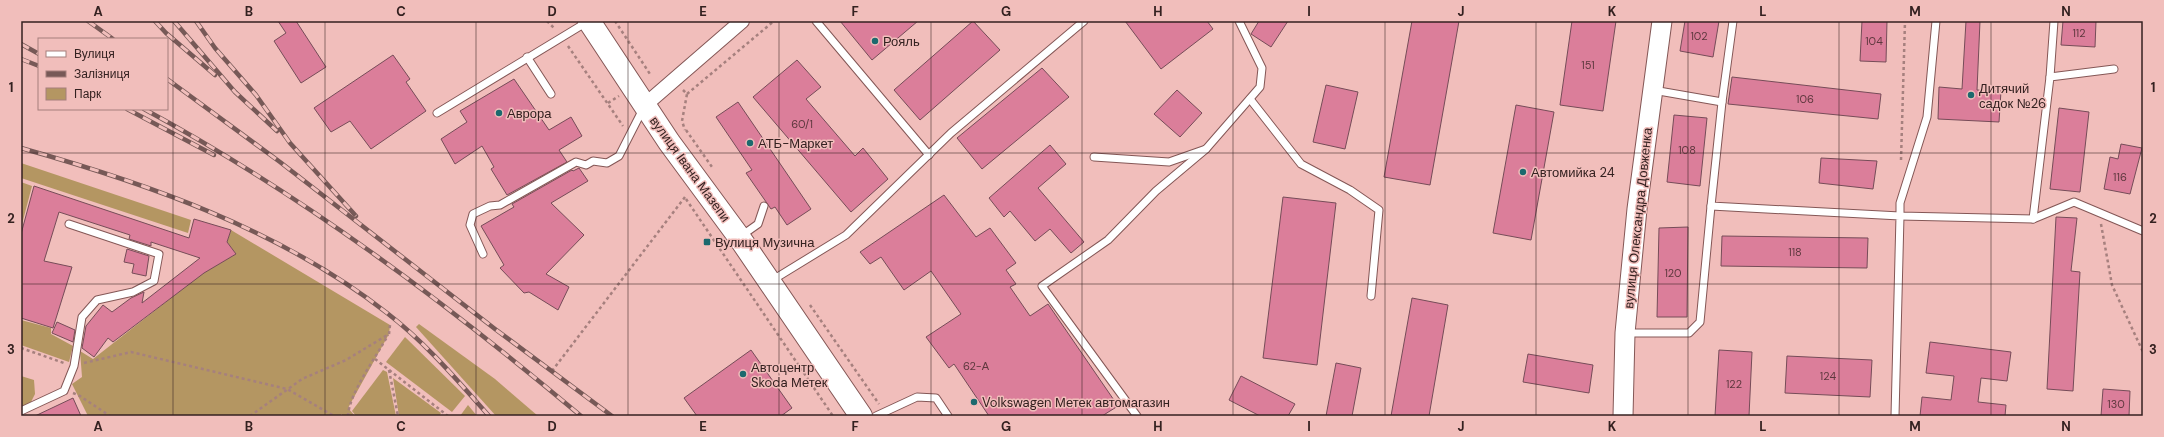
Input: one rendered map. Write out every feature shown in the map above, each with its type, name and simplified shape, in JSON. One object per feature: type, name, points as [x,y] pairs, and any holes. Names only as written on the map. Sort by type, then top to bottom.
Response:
[{"type":"main road","name":"вулиця Івана Мазепи","points":[[589,21],[669,142],[739,237],[861,416]]},
{"type":"main road","name":"вулиця Олександра Довженка","points":[[1623,416],[1625,333],[1637,209],[1662,21]]},
{"type":"street","points":[[645,105],[742,21]]},
{"type":"lane","points":[[437,113],[527,57],[589,21]]},
{"type":"lane","points":[[816,21],[929,155]]},
{"type":"lane","points":[[770,282],[846,235],[951,133],[1084,21]]},
{"type":"lane","points":[[1137,416],[1042,286],[1108,240],[1156,191],[1206,149],[1260,87],[1262,68],[1239,21]]},
{"type":"lane","points":[[1625,333],[1689,333],[1700,322],[1722,102],[1733,21]]},
{"type":"lane","points":[[1895,416],[1900,203],[1927,117],[1936,21]]},
{"type":"lane","points":[[2033,219],[2050,77],[2054,21]]},
{"type":"lane","points":[[527,57],[551,94]]},
{"type":"lane","points":[[2050,77],[2114,69]]},
{"type":"lane","points":[[1653,90],[1722,102]]},
{"type":"lane","points":[[1250,98],[1302,164],[1350,190],[1379,210],[1371,296]]},
{"type":"lane","points":[[483,254],[470,225],[473,214],[490,206],[500,205],[576,162],[586,165],[593,161],[607,163],[619,156],[645,105]]},
{"type":"lane","points":[[1094,157],[1169,162],[1206,149]]},
{"type":"lane","points":[[1711,206],[1900,216],[2033,219],[2074,202],[2143,231]]},
{"type":"lane","points":[[739,237],[758,224],[764,206]]},
{"type":"lane","points":[[21,411],[64,391],[74,366],[82,317],[97,300],[133,292],[154,281],[159,254],[69,224]]},
{"type":"lane","points":[[876,416],[917,397],[936,398],[948,416]]},
{"type":"path","points":[[547,21],[562,38],[623,126],[632,132]]},
{"type":"path","points":[[615,21],[650,74]]},
{"type":"path","points":[[681,133],[686,130],[682,121],[687,94],[774,21]]},
{"type":"path","points":[[1901,161],[1905,21]]},
{"type":"path","points":[[681,88],[687,94]]},
{"type":"path","points":[[608,103],[623,94]]},
{"type":"path","points":[[681,191],[833,416]]},
{"type":"path","points":[[552,371],[685,198]]},
{"type":"path","points":[[2099,212],[2112,285],[2143,352]]},
{"type":"path","points":[[348,416],[348,408],[388,334],[390,325]]},
{"type":"path","points":[[250,416],[302,379],[346,360],[388,334]]},
{"type":"path","points":[[21,348],[74,366],[131,352],[287,389],[334,416]]},
{"type":"path","points":[[374,359],[448,416]]},
{"type":"path","points":[[389,370],[398,416]]},
{"type":"path","points":[[64,391],[80,396],[110,416]]},
{"type":"green space","points":[[21,163],[191,220],[188,233],[21,178]]},
{"type":"green space","points":[[21,182],[32,186],[21,228]]},
{"type":"green space","points":[[231,230],[390,325],[389,334],[348,408],[355,416],[342,416],[342,414],[339,416],[88,416],[72,384],[82,377],[80,351],[93,359],[203,273],[236,254],[227,242]]},
{"type":"green space","points":[[21,320],[51,328],[51,334],[73,346],[69,362],[21,345]]},
{"type":"green space","points":[[419,324],[495,379],[538,416],[496,416],[416,327]]},
{"type":"green space","points":[[405,337],[465,396],[452,412],[386,362]]},
{"type":"green space","points":[[383,370],[387,372],[396,416],[356,416],[352,411]]},
{"type":"green space","points":[[21,376],[34,380],[35,394],[31,402],[21,407]]},
{"type":"green space","points":[[393,378],[441,413],[439,416],[399,416]]},
{"type":"green space","points":[[468,405],[477,416],[460,416]]},
{"type":"building","points":[[278,21],[296,21],[326,67],[301,83],[274,41],[286,33]]},
{"type":"building","name":"Рояль","points":[[840,21],[918,21],[872,60]]},
{"type":"building","points":[[973,21],[1000,50],[920,120],[894,90]]},
{"type":"building","points":[[1125,21],[1207,21],[1213,29],[1161,69]]},
{"type":"building","points":[[1259,21],[1288,21],[1271,47],[1251,34]]},
{"type":"building","points":[[1412,21],[1459,21],[1430,185],[1384,177]]},
{"type":"building","points":[[1572,21],[1616,21],[1603,111],[1560,105]]},
{"type":"building","points":[[1685,21],[1719,21],[1713,57],[1680,51]]},
{"type":"building","points":[[1862,21],[1887,21],[1886,62],[1860,61]]},
{"type":"building","points":[[1966,21],[1980,21],[1977,90],[2001,91],[1999,122],[1938,119],[1939,87],[1962,89]]},
{"type":"building","points":[[2063,21],[2096,21],[2095,47],[2061,45]]},
{"type":"building","points":[[393,55],[410,79],[406,82],[426,111],[371,149],[350,121],[331,132],[314,108]]},
{"type":"building","points":[[797,60],[821,87],[806,99],[855,156],[863,148],[888,179],[851,212],[753,97]]},
{"type":"building","points":[[1042,68],[1069,97],[982,169],[957,138]]},
{"type":"building","points":[[1732,77],[1881,94],[1878,119],[1728,104]]},
{"type":"building","points":[[514,79],[549,130],[571,117],[582,136],[559,150],[567,162],[507,195],[491,169],[494,167],[482,146],[455,164],[441,139],[467,122],[460,111]]},
{"type":"building","points":[[1326,85],[1358,92],[1345,149],[1313,142]]},
{"type":"building","points":[[1177,90],[1202,113],[1180,137],[1154,114]]},
{"type":"building","name":"АТБ-Маркет","points":[[738,102],[811,209],[787,225],[775,207],[771,209],[746,173],[752,170],[716,117]]},
{"type":"building","name":"Автомийка 24","points":[[1516,105],[1554,112],[1531,240],[1493,233]]},
{"type":"building","points":[[2059,108],[2089,112],[2080,192],[2050,189]]},
{"type":"building","points":[[1674,115],[1707,118],[1700,186],[1667,182]]},
{"type":"building","points":[[2121,144],[2142,148],[2130,194],[2104,189],[2110,157],[2118,159]]},
{"type":"building","points":[[1050,145],[1066,164],[1038,188],[1084,242],[1071,253],[1050,229],[1035,241],[1010,211],[1004,217],[989,198]]},
{"type":"building","points":[[1821,158],[1877,161],[1873,189],[1819,183]]},
{"type":"building","points":[[579,168],[588,181],[551,203],[584,235],[546,274],[569,287],[558,310],[529,292],[524,293],[500,268],[504,265],[481,226],[514,207],[512,204],[572,170],[573,171]]},
{"type":"building","points":[[34,186],[189,238],[194,219],[231,230],[227,242],[236,254],[204,273],[113,342],[108,338],[94,357],[82,348],[86,326],[103,305],[112,312],[131,298],[144,292],[142,303],[200,258],[151,242],[151,246],[129,239],[130,235],[59,212],[44,261],[72,267],[53,328],[21,318],[21,234]]},
{"type":"building","points":[[944,195],[976,237],[990,228],[1016,263],[1006,270],[1016,284],[1010,287],[1030,316],[1048,304],[1118,406],[1102,416],[989,416],[954,364],[949,368],[926,337],[961,314],[931,271],[904,290],[881,257],[870,264],[860,252]]},
{"type":"building","points":[[1283,197],[1336,203],[1317,365],[1263,358]]},
{"type":"building","points":[[2056,217],[2077,218],[2071,271],[2080,272],[2073,391],[2047,389]]},
{"type":"building","points":[[1688,227],[1687,317],[1657,317],[1659,228]]},
{"type":"building","points":[[1722,236],[1868,238],[1867,268],[1721,266]]},
{"type":"building","points":[[127,249],[149,256],[146,276],[132,273],[134,264],[124,262]]},
{"type":"building","points":[[1412,298],[1448,305],[1429,416],[1391,416]]},
{"type":"building","points":[[57,322],[75,330],[73,342],[52,333]]},
{"type":"building","points":[[1930,342],[2011,352],[2007,381],[1981,378],[1978,402],[2006,405],[2005,416],[1920,416],[1922,397],[1951,400],[1954,376],[1926,373]]},
{"type":"building","name":"Автоцентр Skoda Метек","points":[[751,350],[792,408],[781,416],[697,416],[684,398]]},
{"type":"building","points":[[1719,350],[1752,352],[1749,416],[1715,416]]},
{"type":"building","points":[[1528,354],[1593,365],[1589,393],[1523,382]]},
{"type":"building","points":[[1787,356],[1872,360],[1870,397],[1785,393]]},
{"type":"building","points":[[1336,363],[1361,368],[1352,416],[1326,416]]},
{"type":"building","points":[[1241,376],[1295,404],[1288,416],[1260,416],[1229,400]]},
{"type":"building","points":[[2103,389],[2130,391],[2129,416],[2101,416]]},
{"type":"building","points":[[73,398],[81,416],[35,416]]},
{"type":"railway","points":[[88,21],[112,38]]},
{"type":"railway","points":[[155,21],[166,33],[215,75]]},
{"type":"railway","points":[[174,21],[235,92],[277,131]]},
{"type":"railway","points":[[196,21],[215,48],[256,95],[290,143],[356,216]]},
{"type":"railway","points":[[21,44],[38,53]]},
{"type":"railway","points":[[21,59],[38,66]]},
{"type":"railway","points":[[168,80],[280,162],[495,329],[612,416]]},
{"type":"railway","points":[[129,110],[214,155]]},
{"type":"railway","points":[[146,110],[259,177],[370,251],[477,331],[581,416]]},
{"type":"railway","points":[[21,148],[117,177],[165,194],[212,213],[303,257],[346,284],[387,313],[441,362],[489,416]]},
{"type":"place","name":"Рояль","points":[[875,41]]},
{"type":"place","name":"Дитячий садок №26","points":[[1971,95]]},
{"type":"place","name":"Аврора","points":[[499,113]]},
{"type":"place","name":"АТБ-Маркет","points":[[750,143]]},
{"type":"place","name":"Автомийка 24","points":[[1523,172]]},
{"type":"place","name":"Вулиця Музична","points":[[707,242]]},
{"type":"place","name":"Автоцентр Skoda Метек","points":[[743,374]]},
{"type":"place","name":"Volkswagen Метек автомагазин","points":[[974,402]]}]
